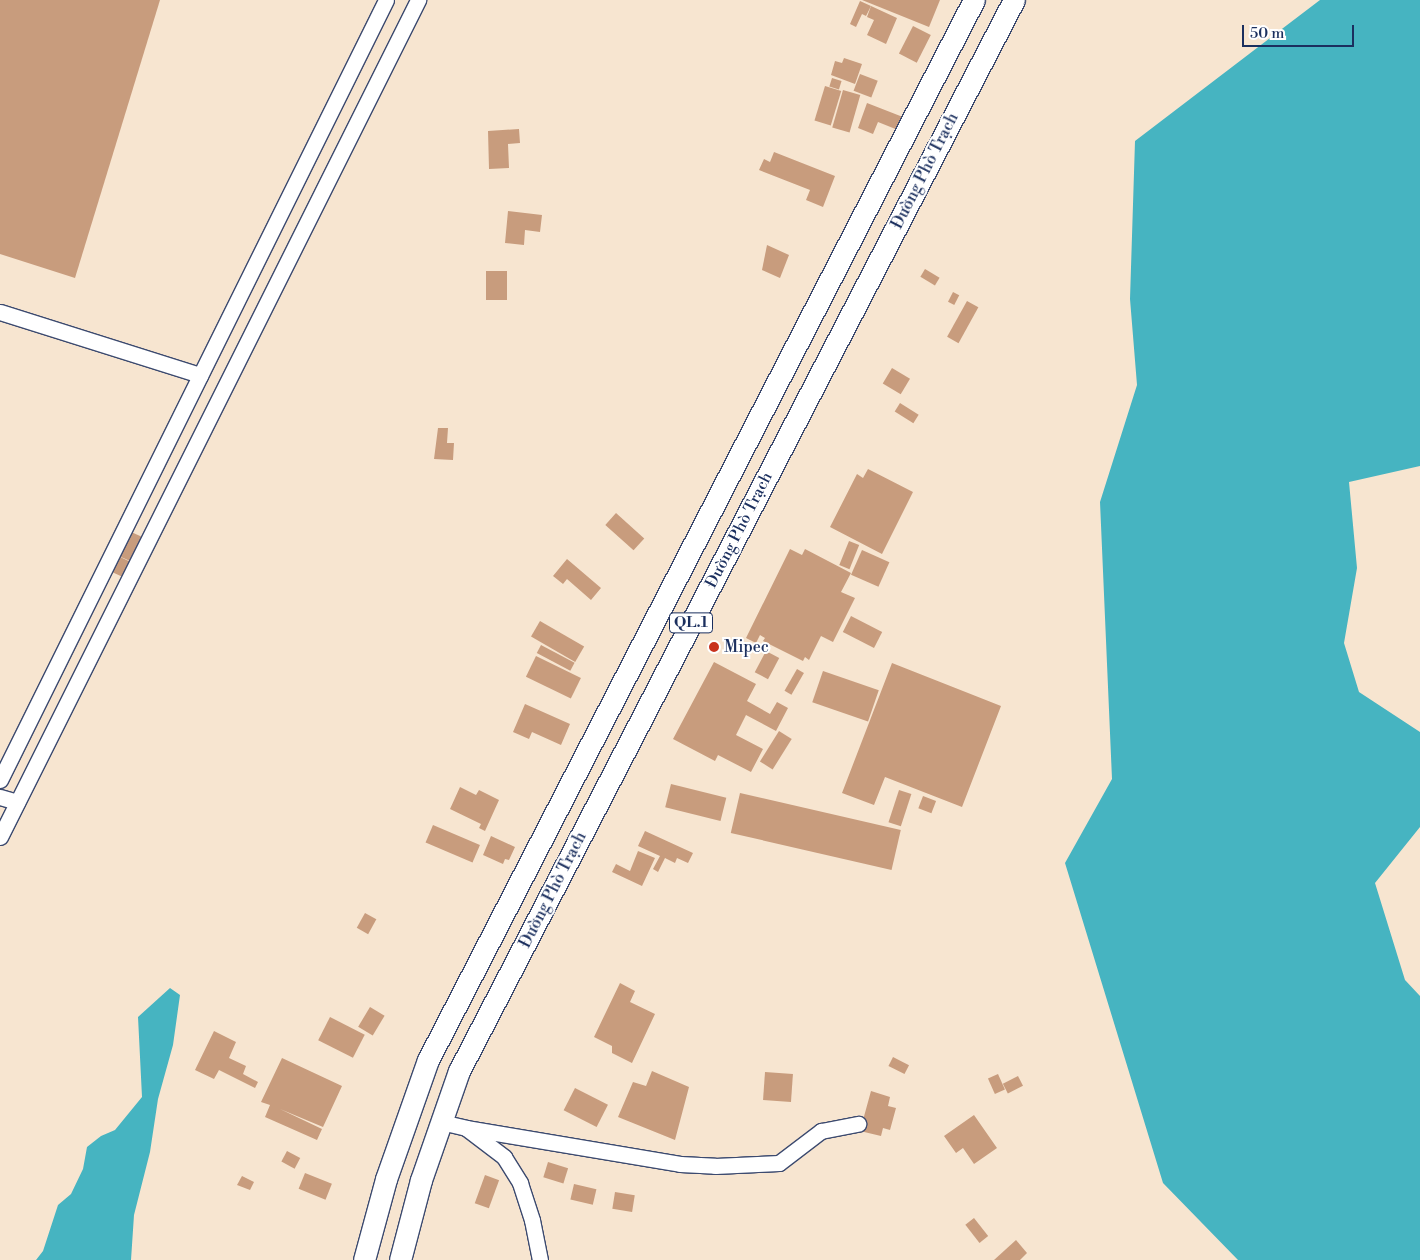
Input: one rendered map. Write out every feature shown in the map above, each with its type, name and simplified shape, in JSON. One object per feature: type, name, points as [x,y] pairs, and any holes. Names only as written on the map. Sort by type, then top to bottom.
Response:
[{"type":"highway","name":"Đường Phò Trạch","points":[[364,1260],[386,1179],[428,1060],[974,0]]},
{"type":"highway","name":"Đường Phò Trạch","points":[[400,1260],[421,1180],[464,1062],[1014,0]]},
{"type":"street","points":[[0,780],[386,0]]},
{"type":"street","points":[[2,829],[418,0]]},
{"type":"street","points":[[0,312],[200,375]]},
{"type":"street","points":[[0,797],[17,802]]},
{"type":"street","points":[[441,1122],[466,1128],[680,1164],[715,1166],[779,1163],[821,1131],[858,1124]]},
{"type":"street","points":[[466,1128],[494,1147],[512,1168],[532,1220],[540,1260]]},
{"type":"water","points":[[1320,0],[1420,0],[1420,466],[1349,482],[1357,568],[1344,643],[1359,692],[1420,732],[1420,827],[1375,883],[1405,980],[1420,996],[1420,1260],[1238,1260],[1163,1183],[1065,863],[1112,779],[1100,502],[1137,385],[1130,299],[1135,141]]},
{"type":"water","points":[[170,988],[180,995],[173,1045],[158,1099],[150,1152],[134,1215],[131,1260],[36,1260],[43,1251],[58,1205],[71,1194],[83,1169],[87,1147],[101,1136],[115,1130],[142,1097],[138,1017]]},
{"type":"building","points":[[0,0],[160,0],[75,278],[0,254]]},
{"type":"building","points":[[862,0],[940,0],[929,27]]},
{"type":"building","points":[[860,1],[871,6],[866,16],[862,14],[856,27],[850,24]]},
{"type":"building","points":[[871,6],[897,18],[886,44],[867,35],[874,20],[867,17]]},
{"type":"building","points":[[913,26],[931,35],[917,63],[899,54]]},
{"type":"building","points":[[844,58],[862,64],[855,84],[831,75],[835,61],[842,63]]},
{"type":"building","points":[[860,74],[878,81],[871,98],[854,91]]},
{"type":"building","points":[[832,78],[842,81],[839,90],[829,87]]},
{"type":"building","points":[[825,86],[841,91],[831,125],[814,120]]},
{"type":"building","points":[[843,90],[860,95],[850,132],[832,127]]},
{"type":"building","points":[[867,103],[908,119],[903,132],[878,122],[873,134],[858,128]]},
{"type":"building","points":[[519,129],[520,143],[508,144],[509,168],[489,169],[488,131]]},
{"type":"building","points":[[774,152],[835,176],[823,207],[806,200],[810,190],[759,170],[764,159],[770,162]]},
{"type":"building","points":[[508,211],[542,215],[540,232],[525,230],[524,245],[505,243]]},
{"type":"building","points":[[767,245],[789,255],[780,278],[762,270]]},
{"type":"building","points":[[925,269],[940,278],[935,285],[920,277]]},
{"type":"building","points":[[486,271],[507,271],[507,300],[486,300]]},
{"type":"building","points":[[953,292],[959,295],[954,305],[948,302]]},
{"type":"building","points":[[967,301],[978,307],[958,343],[947,337]]},
{"type":"building","points":[[892,368],[910,379],[901,394],[883,383]]},
{"type":"building","points":[[900,403],[919,415],[913,423],[895,411]]},
{"type":"building","points":[[438,428],[448,428],[447,443],[454,443],[453,460],[434,459]]},
{"type":"building","points":[[868,469],[913,492],[882,554],[830,527],[857,474],[863,478]]},
{"type":"building","points":[[616,513],[644,538],[634,550],[605,525]]},
{"type":"building","points":[[129,531],[145,538],[134,563],[118,556]]},
{"type":"building","points":[[849,541],[859,545],[849,569],[839,565]]},
{"type":"building","points":[[790,549],[802,555],[805,549],[851,573],[841,592],[855,598],[833,642],[821,636],[809,660],[805,657],[803,661],[763,641],[765,638],[760,635],[756,643],[746,638]]},
{"type":"building","points":[[862,550],[889,562],[878,587],[851,575]]},
{"type":"building","points":[[118,556],[133,563],[126,579],[111,571]]},
{"type":"building","points":[[567,559],[601,588],[591,600],[567,579],[563,584],[553,576]]},
{"type":"building","points":[[851,616],[882,632],[874,648],[843,632]]},
{"type":"building","points":[[540,621],[584,646],[575,662],[531,637]]},
{"type":"building","points":[[541,645],[575,663],[570,671],[537,653]]},
{"type":"building","points":[[766,651],[779,658],[768,679],[755,672]]},
{"type":"building","points":[[536,656],[581,678],[571,699],[526,677]]},
{"type":"building","points":[[714,662],[756,684],[747,701],[770,714],[777,702],[788,708],[776,731],[746,715],[736,735],[763,749],[751,772],[718,755],[715,761],[673,739]]},
{"type":"building","points":[[892,663],[1001,706],[962,807],[885,777],[874,805],[842,793]]},
{"type":"building","points":[[797,669],[804,673],[791,695],[784,691]]},
{"type":"building","points":[[823,671],[879,690],[868,721],[812,702]]},
{"type":"building","points":[[525,704],[570,724],[561,745],[532,732],[529,739],[513,732]]},
{"type":"building","points":[[779,731],[792,739],[773,769],[760,762]]},
{"type":"building","points":[[671,784],[726,798],[721,821],[665,807]]},
{"type":"building","points":[[460,787],[476,795],[479,790],[499,800],[485,831],[479,828],[481,824],[450,809]]},
{"type":"building","points":[[899,790],[911,794],[901,826],[888,822]]},
{"type":"building","points":[[740,793],[901,830],[892,870],[731,833]]},
{"type":"building","points":[[923,796],[936,801],[931,813],[918,808]]},
{"type":"building","points":[[433,825],[480,845],[473,862],[426,842]]},
{"type":"building","points":[[645,831],[693,853],[688,863],[677,858],[675,863],[665,858],[658,872],[653,869],[660,856],[638,846]]},
{"type":"building","points":[[491,836],[515,847],[509,860],[505,859],[503,864],[483,855]]},
{"type":"building","points":[[638,851],[655,858],[642,886],[612,872],[616,864],[630,871]]},
{"type":"building","points":[[365,913],[376,919],[368,934],[357,928]]},
{"type":"building","points":[[620,983],[635,991],[630,1002],[655,1014],[632,1063],[612,1053],[612,1046],[594,1037]]},
{"type":"building","points":[[370,1007],[385,1016],[373,1035],[358,1027]]},
{"type":"building","points":[[330,1017],[365,1035],[353,1058],[318,1040]]},
{"type":"building","points":[[214,1031],[236,1042],[229,1058],[246,1066],[243,1074],[258,1082],[255,1088],[219,1070],[214,1079],[195,1070]]},
{"type":"building","points":[[893,1057],[909,1065],[904,1074],[888,1066]]},
{"type":"building","points":[[282,1058],[342,1086],[323,1127],[280,1109],[322,1129],[317,1140],[265,1117],[270,1105],[261,1102]]},
{"type":"building","points":[[652,1071],[689,1087],[675,1140],[618,1117],[633,1082],[646,1086]]},
{"type":"building","points":[[765,1072],[793,1074],[791,1102],[763,1100]]},
{"type":"building","points":[[998,1074],[1005,1090],[995,1094],[988,1078]]},
{"type":"building","points":[[1018,1076],[1023,1086],[1008,1094],[1003,1084]]},
{"type":"building","points":[[575,1088],[608,1105],[597,1127],[564,1110]]},
{"type":"building","points":[[871,1091],[890,1097],[888,1106],[896,1108],[890,1130],[883,1128],[881,1136],[860,1131]]},
{"type":"building","points":[[974,1115],[997,1148],[974,1164],[963,1148],[956,1153],[944,1136]]},
{"type":"building","points":[[287,1151],[300,1158],[295,1169],[281,1162]]},
{"type":"building","points":[[548,1162],[568,1168],[563,1183],[543,1177]]},
{"type":"building","points":[[305,1173],[332,1184],[326,1200],[299,1189]]},
{"type":"building","points":[[485,1175],[499,1180],[489,1208],[475,1203]]},
{"type":"building","points":[[242,1176],[254,1182],[250,1190],[237,1185]]},
{"type":"building","points":[[574,1184],[596,1189],[593,1205],[570,1200]]},
{"type":"building","points":[[615,1192],[635,1195],[632,1212],[612,1209]]},
{"type":"building","points":[[974,1218],[988,1236],[979,1243],[965,1225]]},
{"type":"building","points":[[1016,1240],[1027,1253],[1020,1260],[994,1260]]},
{"type":"place","name":"Mipec","points":[[714,647]]}]
